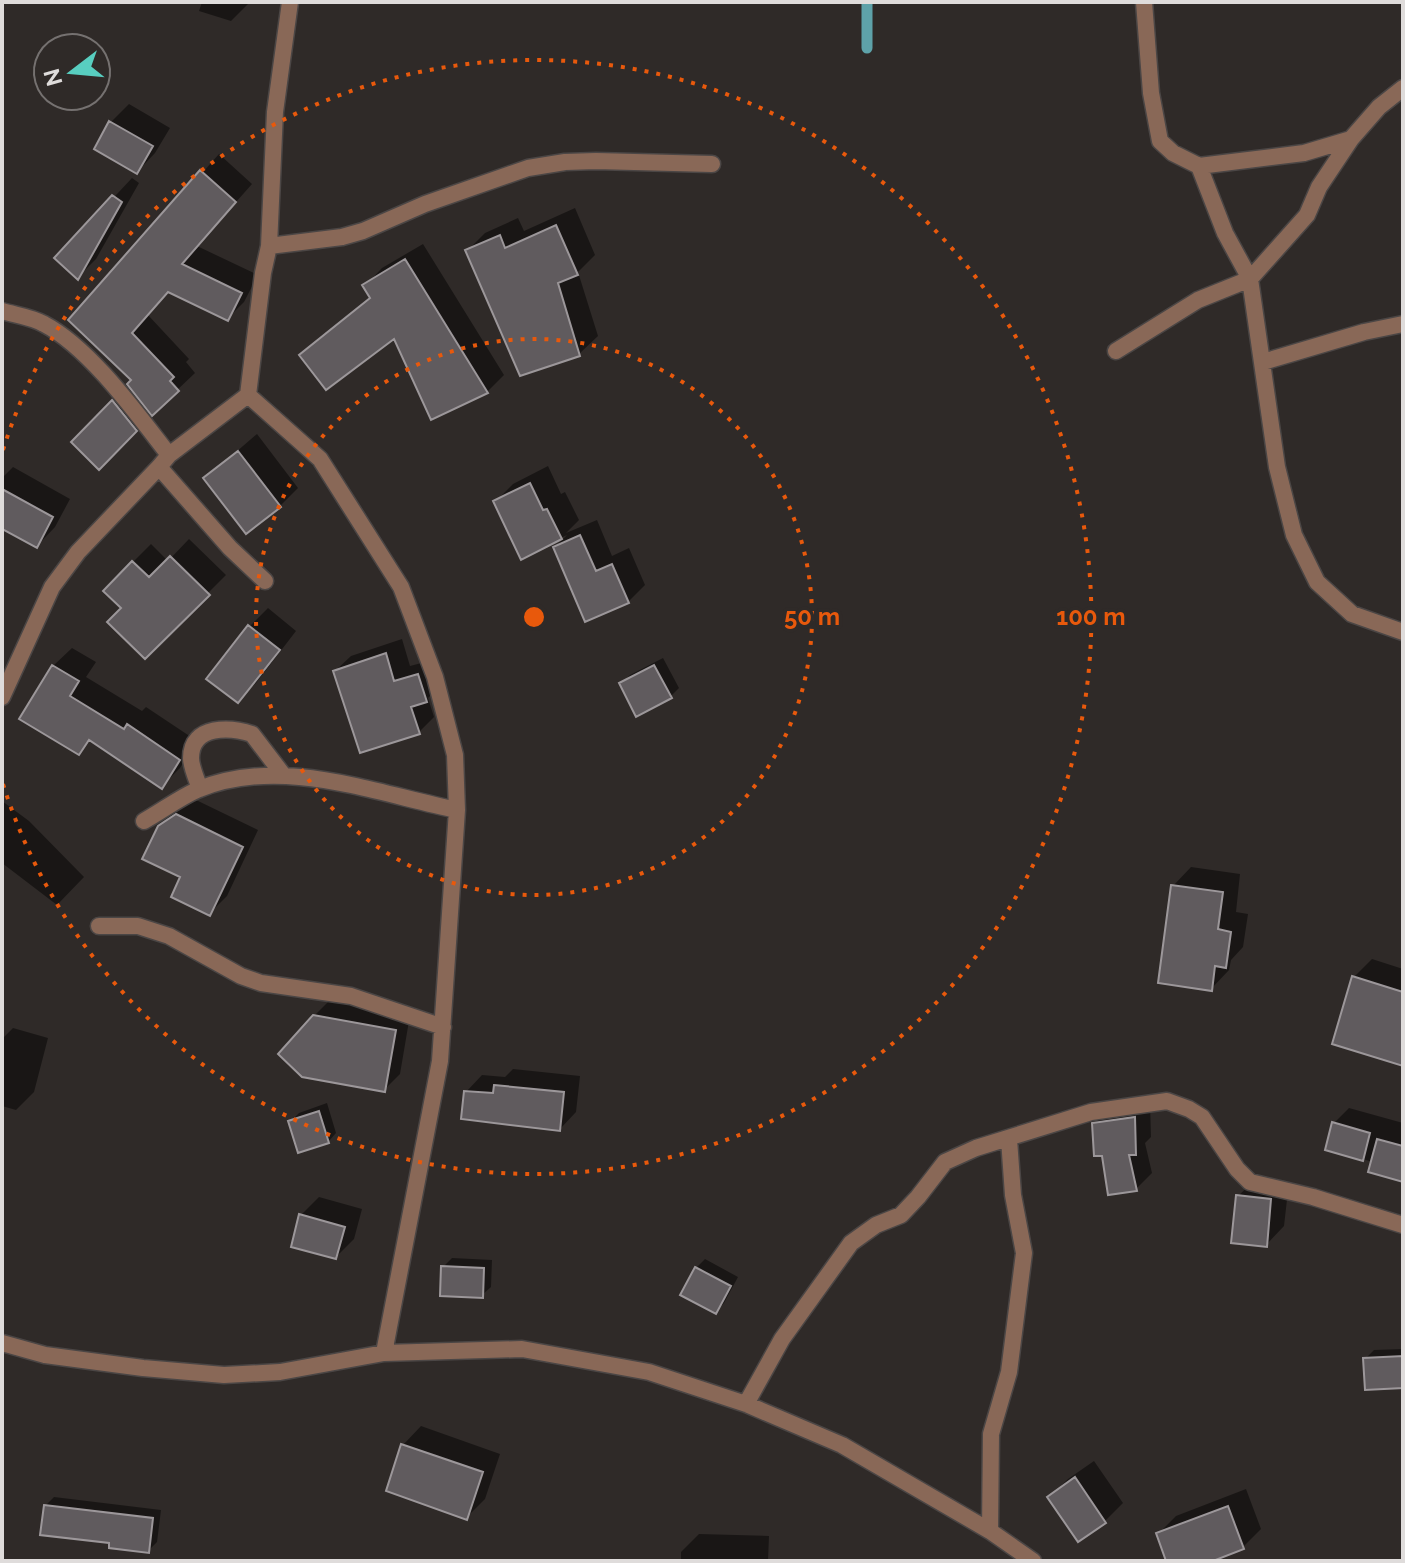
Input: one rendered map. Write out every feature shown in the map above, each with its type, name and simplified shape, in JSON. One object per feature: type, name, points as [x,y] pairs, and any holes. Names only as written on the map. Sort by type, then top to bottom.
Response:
[{"type":"street","points":[[2,697],[52,587],[78,552],[164,461],[248,395],[269,246],[275,112],[290,2]]},
{"type":"street","points":[[1144,2],[1151,93],[1160,141],[1173,153],[1199,166],[1304,153],[1351,139]]},
{"type":"street","points":[[1116,351],[1198,300],[1250,279],[1307,215],[1319,187],[1351,139],[1379,107],[1403,88]]},
{"type":"street","points":[[269,246],[342,237],[363,231],[425,204],[528,168],[596,161],[712,164]]},
{"type":"street","points":[[1199,166],[1225,233],[1250,279],[1284,500],[1294,535],[1317,582],[1352,614],[1403,632]]},
{"type":"street","points":[[2,311],[44,324],[102,371],[164,461],[230,548],[265,581]]},
{"type":"street","points":[[1263,362],[1364,332],[1403,324]]},
{"type":"street","points":[[248,395],[320,459],[401,587],[435,677],[455,755],[457,810],[440,1061],[384,1353]]},
{"type":"street","points":[[200,789],[191,758],[194,744],[208,732],[224,728],[252,734],[284,776]]},
{"type":"street","points":[[144,821],[200,789],[239,780],[284,776],[328,780],[457,810]]},
{"type":"street","points":[[99,926],[138,926],[169,936],[241,976],[261,983],[351,996],[443,1027]]},
{"type":"street","points":[[746,1404],[782,1339],[851,1243],[876,1225],[901,1215],[945,1162],[976,1148],[1091,1112],[1167,1101],[1202,1117],[1237,1169],[1250,1182],[1313,1197],[1403,1225]]},
{"type":"street","points":[[990,1531],[991,1434],[1009,1372],[1024,1253],[1013,1195],[1009,1139]]},
{"type":"street","points":[[2,1343],[45,1355],[224,1375],[280,1372],[384,1353],[522,1349],[649,1372],[746,1404],[842,1445],[990,1531],[1033,1561]]},
{"type":"building","points":[[109,121],[153,146],[137,174],[94,149]]},
{"type":"building","points":[[200,170],[236,202],[182,264],[242,293],[228,321],[168,292],[132,333],[174,377],[170,381],[179,391],[152,416],[127,384],[131,380],[68,320]]},
{"type":"building","points":[[112,195],[122,202],[78,280],[54,258]]},
{"type":"building","points":[[556,225],[578,275],[558,283],[580,356],[520,376],[465,250],[500,235],[505,248]]},
{"type":"building","points":[[405,259],[488,393],[431,420],[394,339],[326,390],[299,355],[370,298],[362,285]]},
{"type":"building","points":[[112,400],[137,431],[99,470],[71,442]]},
{"type":"building","points":[[238,451],[281,507],[246,534],[203,478]]},
{"type":"building","points":[[530,483],[562,539],[521,560],[493,501]]},
{"type":"building","points":[[2,489],[53,517],[37,548],[2,529]]},
{"type":"building","points":[[580,535],[596,571],[612,564],[629,603],[585,622],[553,547]]},
{"type":"building","points":[[170,556],[210,595],[145,659],[107,622],[121,608],[103,591],[132,561],[149,577]]},
{"type":"building","points":[[248,625],[280,650],[238,703],[206,679]]},
{"type":"building","points":[[386,653],[394,681],[418,674],[427,702],[411,707],[420,734],[360,753],[333,671]]},
{"type":"building","points":[[52,665],[79,681],[70,696],[124,729],[127,724],[180,760],[162,789],[89,740],[79,755],[19,719]]},
{"type":"building","points":[[654,665],[672,698],[636,717],[619,683]]},
{"type":"building","points":[[176,814],[243,847],[210,916],[171,897],[180,877],[142,859],[158,826]]},
{"type":"building","points":[[1171,885],[1223,892],[1218,929],[1231,932],[1226,968],[1215,966],[1212,991],[1158,983]]},
{"type":"building","points":[[1352,976],[1403,992],[1403,1066],[1332,1044]]},
{"type":"building","points":[[313,1015],[396,1030],[385,1092],[302,1077],[278,1054]]},
{"type":"building","points":[[494,1085],[564,1092],[560,1131],[461,1119],[464,1091],[493,1093]]},
{"type":"building","points":[[319,1111],[329,1143],[298,1153],[288,1121]]},
{"type":"building","points":[[1135,1117],[1136,1155],[1129,1155],[1137,1191],[1108,1195],[1102,1156],[1094,1156],[1092,1123]]},
{"type":"building","points":[[1332,1122],[1370,1133],[1363,1161],[1325,1150]]},
{"type":"building","points":[[1377,1139],[1403,1146],[1403,1182],[1368,1172]]},
{"type":"building","points":[[1236,1195],[1271,1199],[1267,1247],[1231,1243]]},
{"type":"building","points":[[299,1214],[345,1227],[336,1259],[291,1247]]},
{"type":"building","points":[[441,1266],[484,1268],[483,1298],[440,1296]]},
{"type":"building","points":[[695,1267],[731,1286],[716,1314],[680,1295]]},
{"type":"building","points":[[1403,1356],[1403,1388],[1365,1390],[1363,1358]]},
{"type":"building","points":[[401,1444],[483,1472],[467,1520],[386,1491]]},
{"type":"building","points":[[1075,1477],[1106,1523],[1078,1542],[1047,1497]]},
{"type":"building","points":[[44,1505],[153,1518],[149,1553],[109,1548],[109,1543],[40,1535]]},
{"type":"building","points":[[1228,1506],[1244,1549],[1213,1561],[1166,1561],[1156,1533]]},
{"type":"waterway","points":[[867,2],[867,48]]}]
